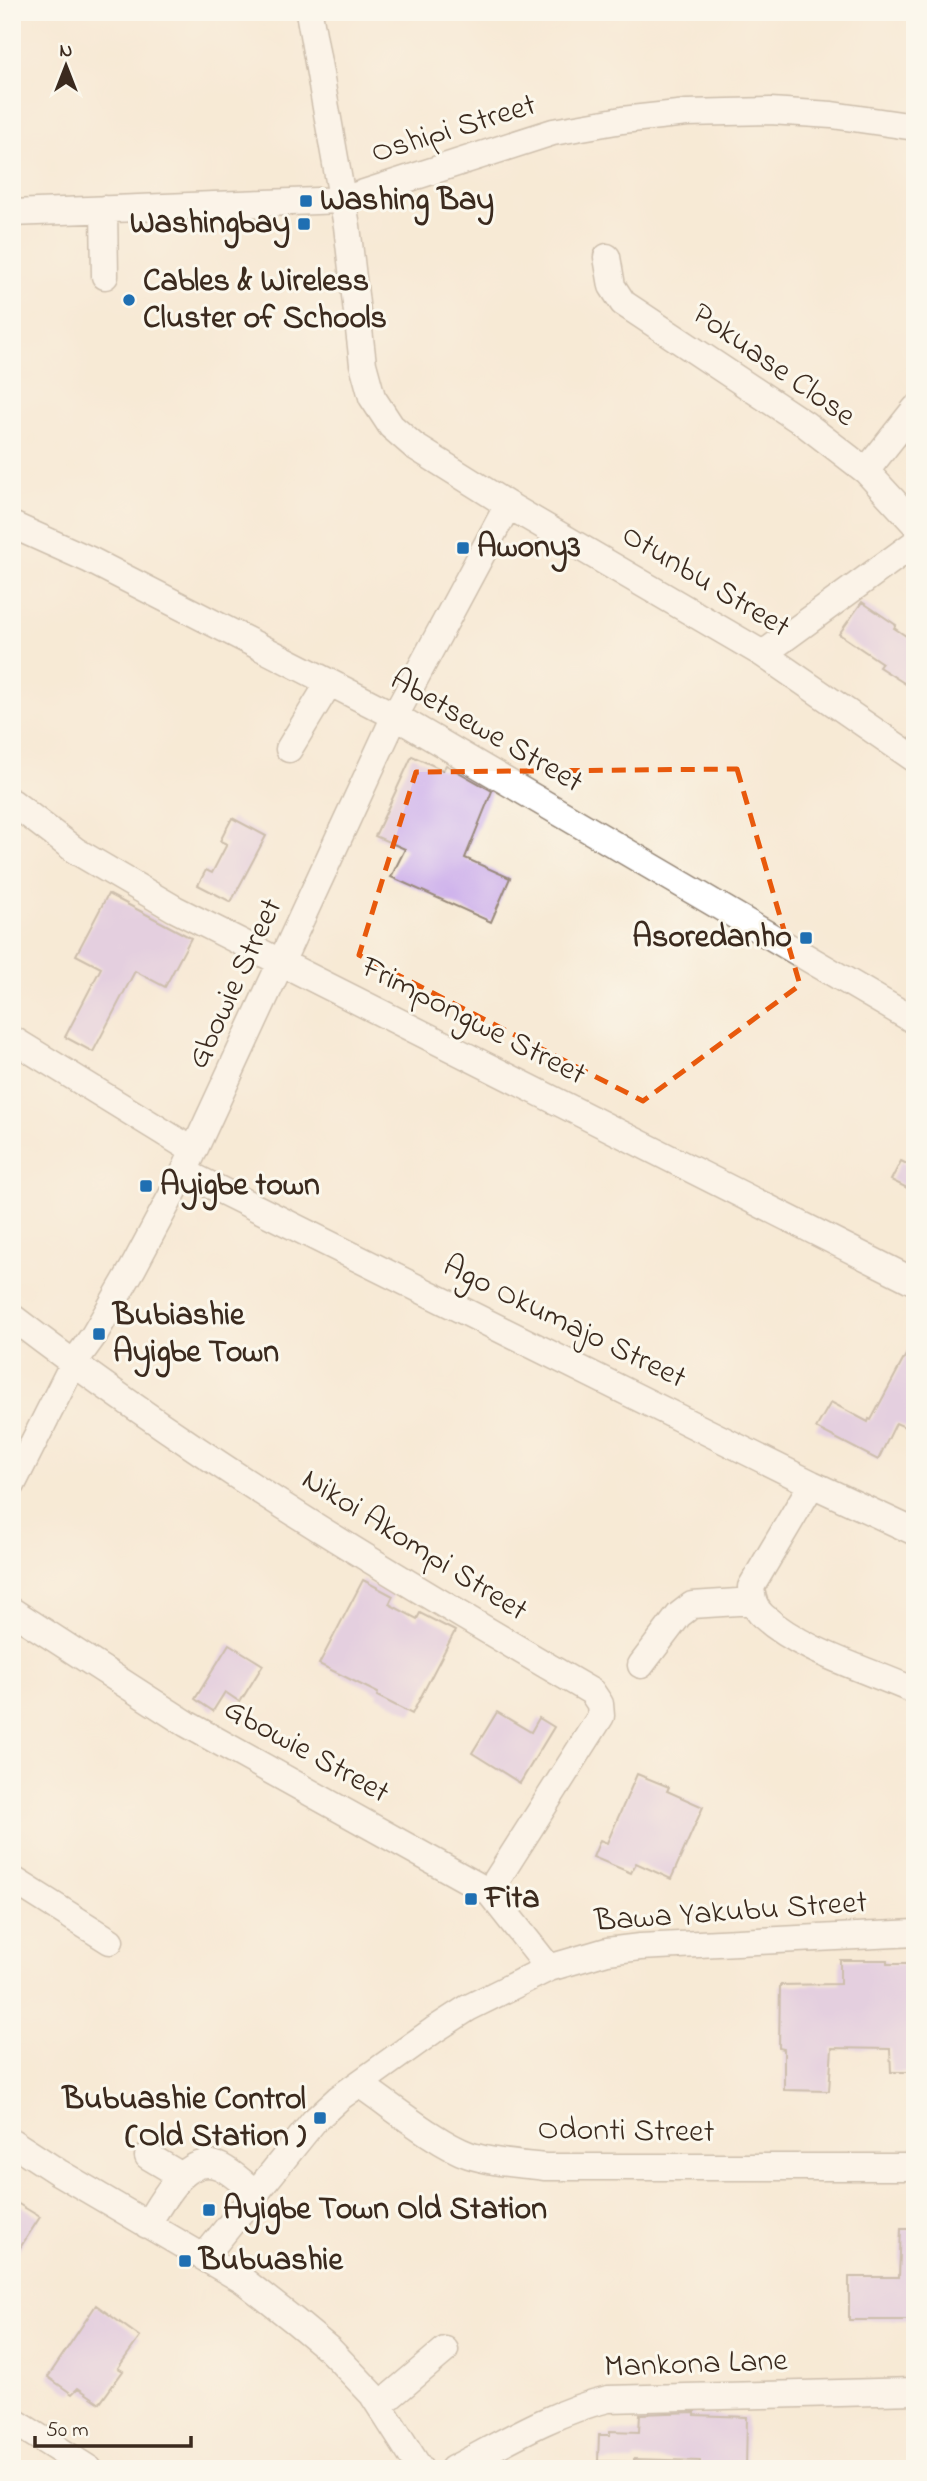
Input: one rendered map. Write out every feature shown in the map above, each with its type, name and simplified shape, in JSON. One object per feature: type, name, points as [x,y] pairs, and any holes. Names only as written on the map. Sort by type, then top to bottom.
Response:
[{"type":"street","name":"Otunbu Street","points":[[309,12],[342,200],[363,364],[372,397],[391,426],[414,446],[508,505],[764,654],[915,758]]},
{"type":"street","name":"Oshipi Street","points":[[12,212],[342,200],[553,132],[687,113],[770,111],[832,115],[915,127]]},
{"type":"street","points":[[104,209],[105,276]]},
{"type":"street","name":"Pokuase Close","points":[[607,257],[612,286],[623,303],[805,424],[866,471],[915,524]]},
{"type":"street","points":[[866,471],[915,409]]},
{"type":"street","name":"Gbowie Street","points":[[12,1485],[73,1364],[94,1335],[133,1268],[189,1161],[396,716],[508,505]]},
{"type":"street","name":"Abetsewe Street","points":[[12,525],[90,560],[396,716],[915,1021]]},
{"type":"street","points":[[764,654],[915,543]]},
{"type":"street","points":[[289,749],[329,683]]},
{"type":"street","name":"Frimpongwe Street","points":[[12,802],[76,851],[176,909],[915,1282]]},
{"type":"street","name":"Ago Okumajo Street","points":[[12,1039],[189,1161],[812,1484],[915,1532]]},
{"type":"street","name":"Nikoi Akompi Street","points":[[12,1317],[73,1364],[316,1527],[433,1600],[592,1692],[600,1704],[601,1716],[489,1892]]},
{"type":"street","points":[[812,1484],[751,1587],[753,1601],[762,1615],[808,1646],[915,1691]]},
{"type":"street","points":[[641,1665],[679,1615],[692,1605],[753,1601]]},
{"type":"street","name":"Gbowie Street","points":[[12,1611],[187,1724],[489,1892],[549,1968]]},
{"type":"street","points":[[12,1879],[110,1941]]},
{"type":"street","name":"Bawa Yakubu Street","points":[[204,2258],[314,2121],[359,2084],[468,2008],[549,1968],[607,1951],[640,1947],[915,1933]]},
{"type":"street","name":"Odonti Street","points":[[359,2084],[449,2146],[469,2155],[510,2163],[545,2167],[915,2167]]},
{"type":"street","points":[[12,2142],[244,2281],[314,2337],[346,2366],[380,2405],[419,2469]]},
{"type":"street","points":[[148,2156],[180,2175]]},
{"type":"street","points":[[147,2225],[180,2175],[209,2163],[221,2167],[256,2193]]},
{"type":"street","points":[[380,2405],[445,2350]]},
{"type":"street","name":"Mankona Lane","points":[[453,2469],[581,2405],[608,2399],[915,2391]]},
{"type":"street","points":[[12,2420],[89,2469]]},
{"type":"highlighted area","points":[[737,769],[800,985],[643,1101],[359,955],[416,772]]},
{"type":"building","points":[[862,602],[896,625],[894,628],[915,642],[915,690],[879,667],[882,663],[839,634]]},
{"type":"building","points":[[412,756],[443,770],[446,765],[492,791],[465,858],[510,878],[491,922],[391,877],[405,849],[375,836]]},
{"type":"building","points":[[232,818],[266,836],[231,902],[198,885],[206,870],[212,873],[227,844],[220,841]]},
{"type":"building","points":[[108,894],[191,938],[165,987],[135,971],[93,1052],[65,1037],[101,968],[76,955]]},
{"type":"building","points":[[901,1161],[915,1168],[915,1192],[891,1180]]},
{"type":"building","points":[[915,1338],[915,1418],[909,1429],[896,1423],[878,1460],[816,1428],[831,1402],[868,1422],[871,1420]]},
{"type":"building","points":[[363,1580],[393,1596],[389,1604],[417,1619],[420,1613],[455,1631],[412,1714],[377,1696],[378,1693],[319,1664]]},
{"type":"building","points":[[229,1644],[263,1665],[240,1702],[225,1692],[213,1711],[195,1699]]},
{"type":"building","points":[[497,1712],[531,1732],[539,1718],[554,1727],[520,1783],[472,1753]]},
{"type":"building","points":[[637,1774],[669,1787],[667,1791],[703,1807],[671,1879],[636,1863],[631,1873],[593,1857],[600,1840],[607,1843]]},
{"type":"building","points":[[840,1960],[887,1960],[887,1964],[915,1964],[915,2072],[891,2072],[890,2049],[832,2048],[829,2091],[784,2090],[784,2049],[779,2048],[780,1985],[840,1984]]},
{"type":"building","points":[[12,2200],[40,2217],[12,2260]]},
{"type":"building","points":[[901,2229],[915,2229],[915,2320],[849,2320],[849,2277],[899,2277]]},
{"type":"building","points":[[96,2305],[140,2337],[118,2368],[123,2371],[100,2403],[78,2388],[72,2394],[48,2377]]},
{"type":"building","points":[[695,2412],[695,2415],[747,2417],[746,2469],[700,2469],[700,2461],[598,2461],[599,2435],[610,2435],[610,2431],[639,2432],[640,2414]]},
{"type":"place","name":"Washing Bay","points":[[306,201]]},
{"type":"place","name":"Washingbay","points":[[304,224]]},
{"type":"place","name":"Cables & Wireless Cluster of Schools","points":[[129,300]]},
{"type":"place","name":"Awony3","points":[[463,548]]},
{"type":"place","name":"Asoredanho","points":[[806,938]]},
{"type":"place","name":"Ayigbe town","points":[[146,1186]]},
{"type":"place","name":"Bubiashie Ayigbe Town","points":[[99,1334]]},
{"type":"place","name":"Fita","points":[[471,1899]]},
{"type":"place","name":"Bubuashie Control (Old Station )","points":[[320,2118]]},
{"type":"place","name":"Ayigbe Town Old Station","points":[[209,2210]]},
{"type":"place","name":"Bubuashie","points":[[185,2261]]}]
